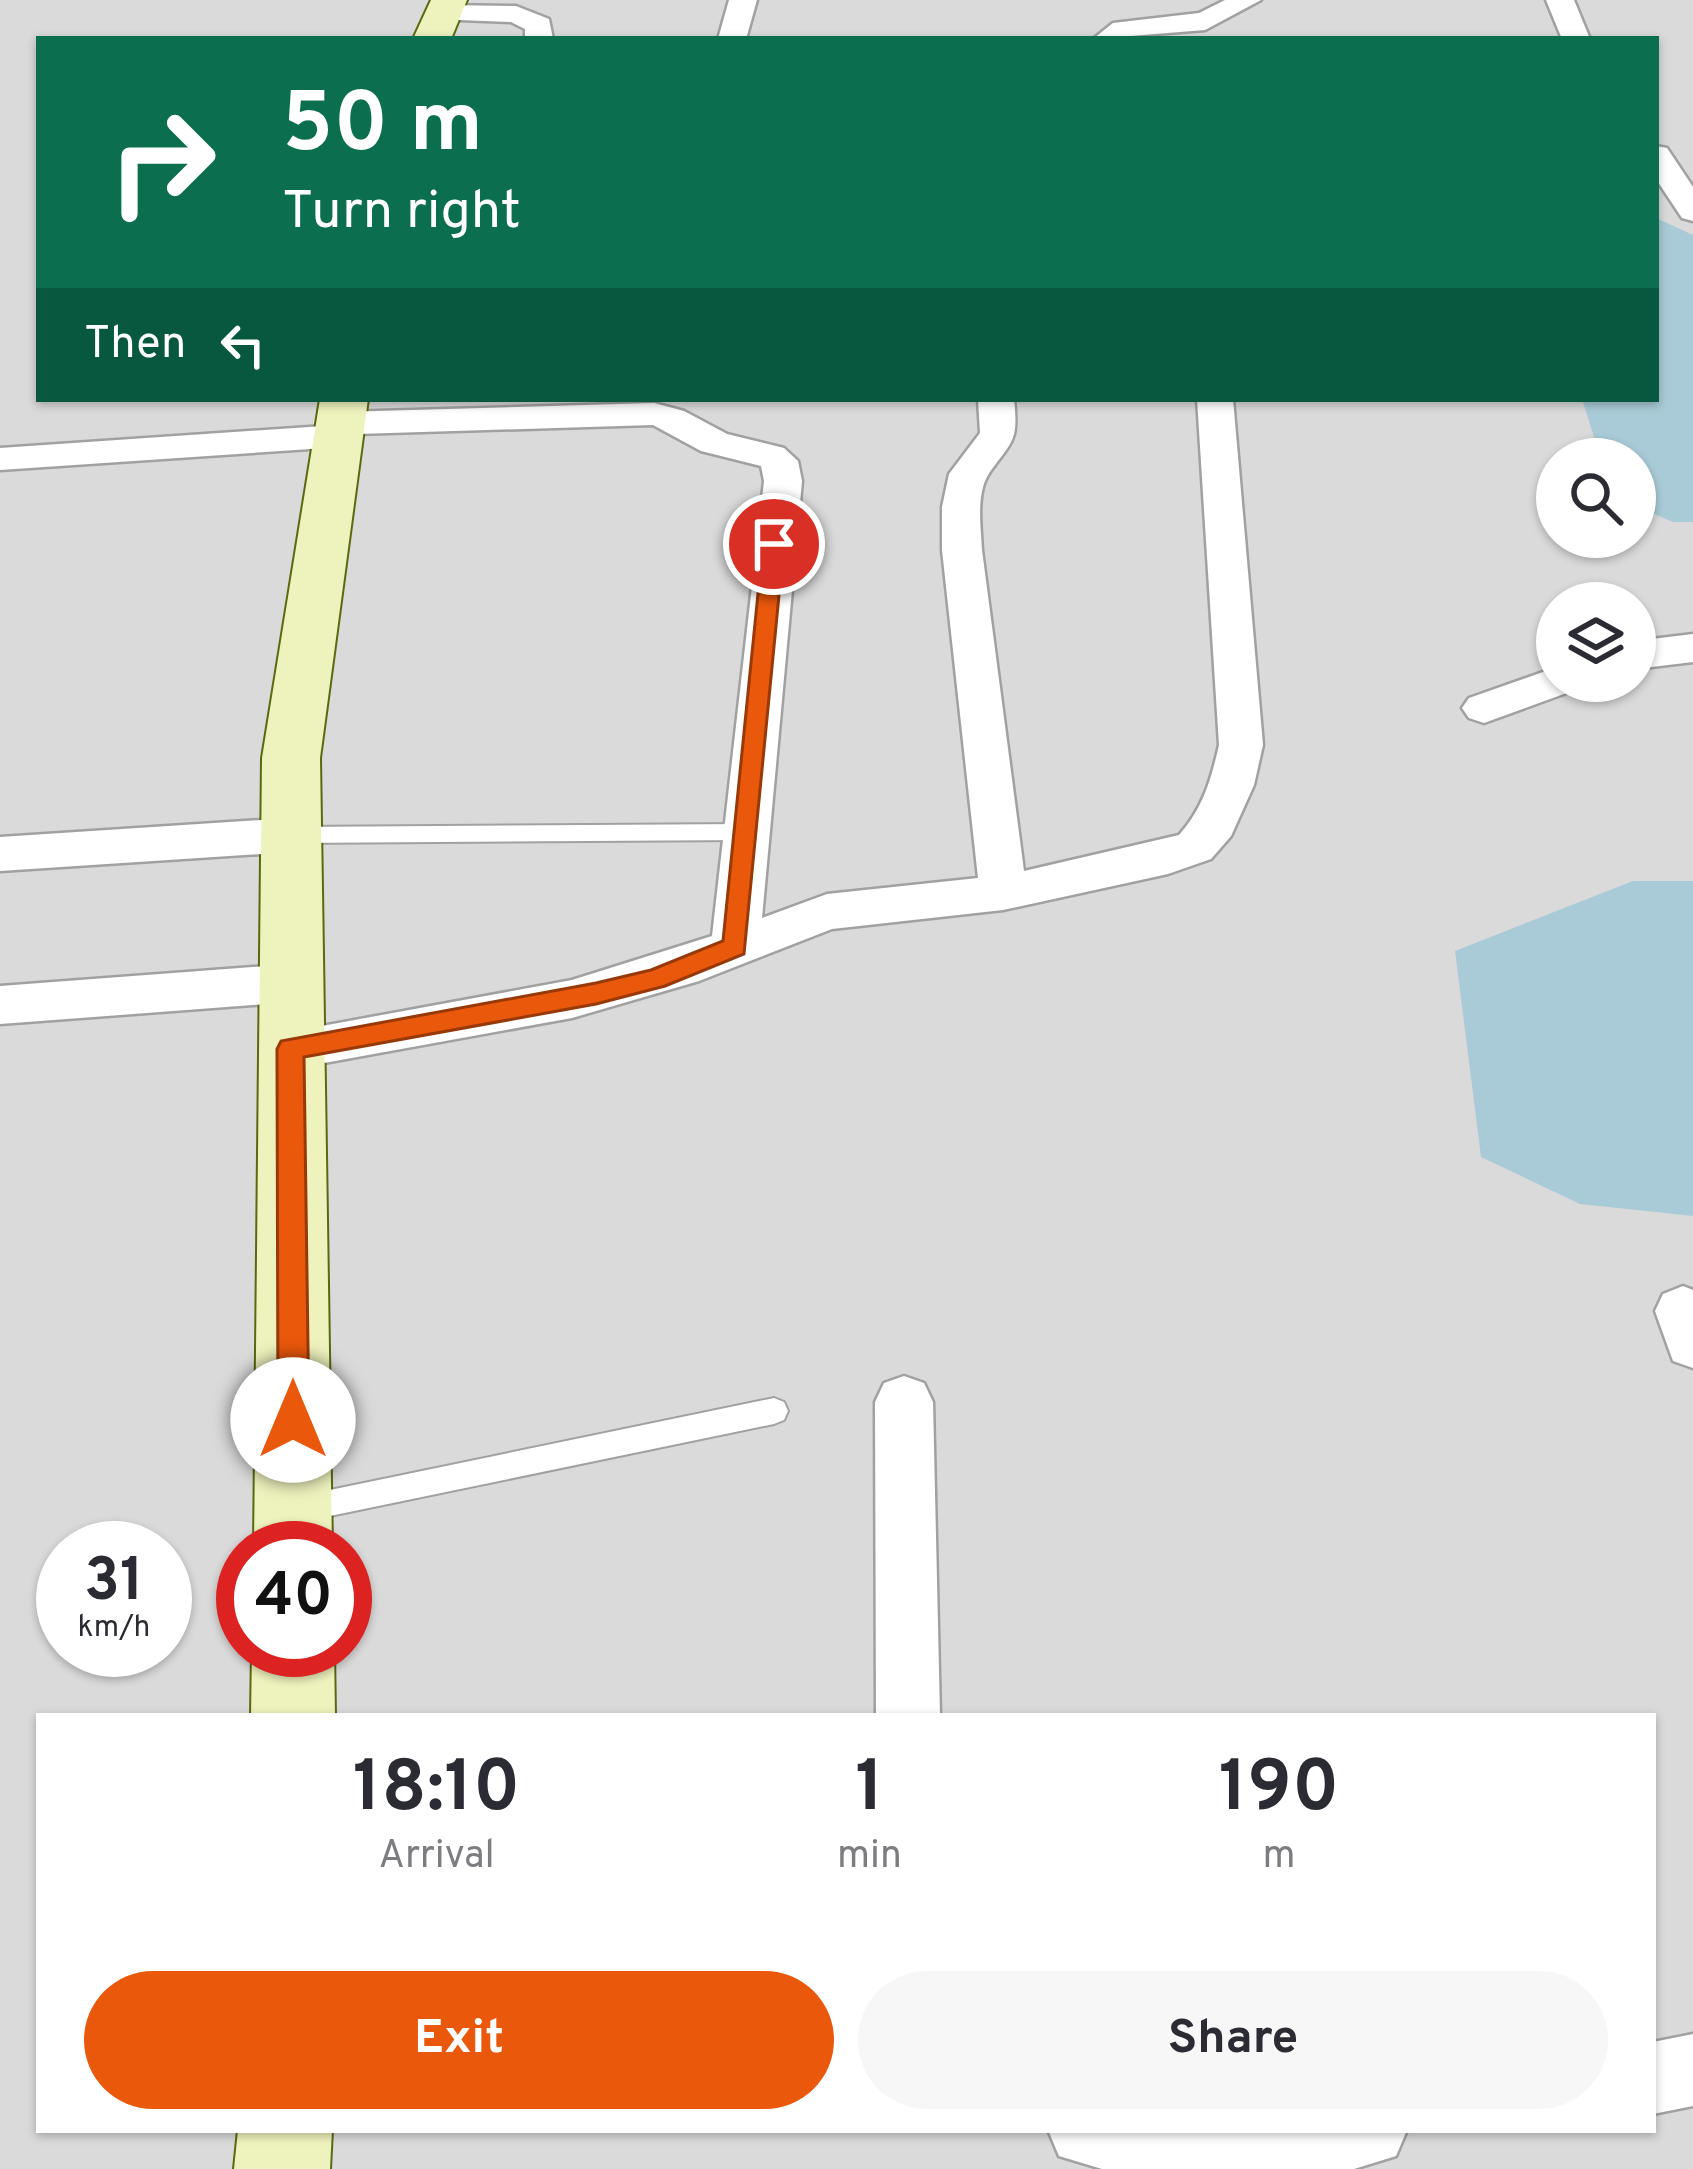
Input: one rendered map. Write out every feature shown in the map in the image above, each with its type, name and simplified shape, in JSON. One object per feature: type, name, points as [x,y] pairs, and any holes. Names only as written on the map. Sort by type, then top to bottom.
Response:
[{"type":"street","points":[[733,36],[743,0]]},
{"type":"street","points":[[1112,36],[1123,29],[1204,21],[1247,0]]},
{"type":"street","points":[[1560,0],[1575,36]]},
{"type":"street","points":[[442,17],[534,19],[539,36]]},
{"type":"street","points":[[1659,152],[1693,152]]},
{"type":"street","points":[[1659,157],[1693,211]]},
{"type":"street","points":[[997,402],[999,433],[989,453],[968,474],[961,508],[1003,893]]},
{"type":"street","points":[[291,1049],[656,979],[827,912],[1003,893],[1152,862],[1195,847],[1215,824],[1232,785],[1241,746],[1215,402]]},
{"type":"street","points":[[0,459],[342,419],[654,414],[679,419],[717,443],[763,450],[778,461],[783,481],[735,947]]},
{"type":"street","points":[[293,1521],[291,758],[342,419]]},
{"type":"street","points":[[1656,652],[1693,648]]},
{"type":"street","points":[[1484,708],[1536,689]]},
{"type":"street","points":[[0,854],[292,835]]},
{"type":"street","points":[[0,1005],[294,983]]},
{"type":"street","points":[[904,1402],[908,1713]]},
{"type":"street","points":[[293,1677],[293,1713]]},
{"type":"street","points":[[1656,2077],[1693,2071]]},
{"type":"street","points":[[282,2169],[286,2133]]},
{"type":"street","points":[[1113,2133],[1236,2146],[1345,2133]]},
{"type":"lane","points":[[292,835],[746,832]]},
{"type":"lane","points":[[326,1521],[774,1411]]},
{"type":"shaded area","points":[[0,0],[1693,0],[1693,2169],[0,2169]]},
{"type":"water","points":[[1659,219],[1693,235],[1693,522],[1673,522],[1656,515],[1656,438],[1594,438],[1583,402],[1659,402]]},
{"type":"water","points":[[1633,881],[1693,881],[1693,1216],[1580,1204],[1481,1157],[1455,951]]},
{"type":"route","points":[[293,1420],[291,1049],[596,994],[656,979],[735,947],[774,544]]}]
